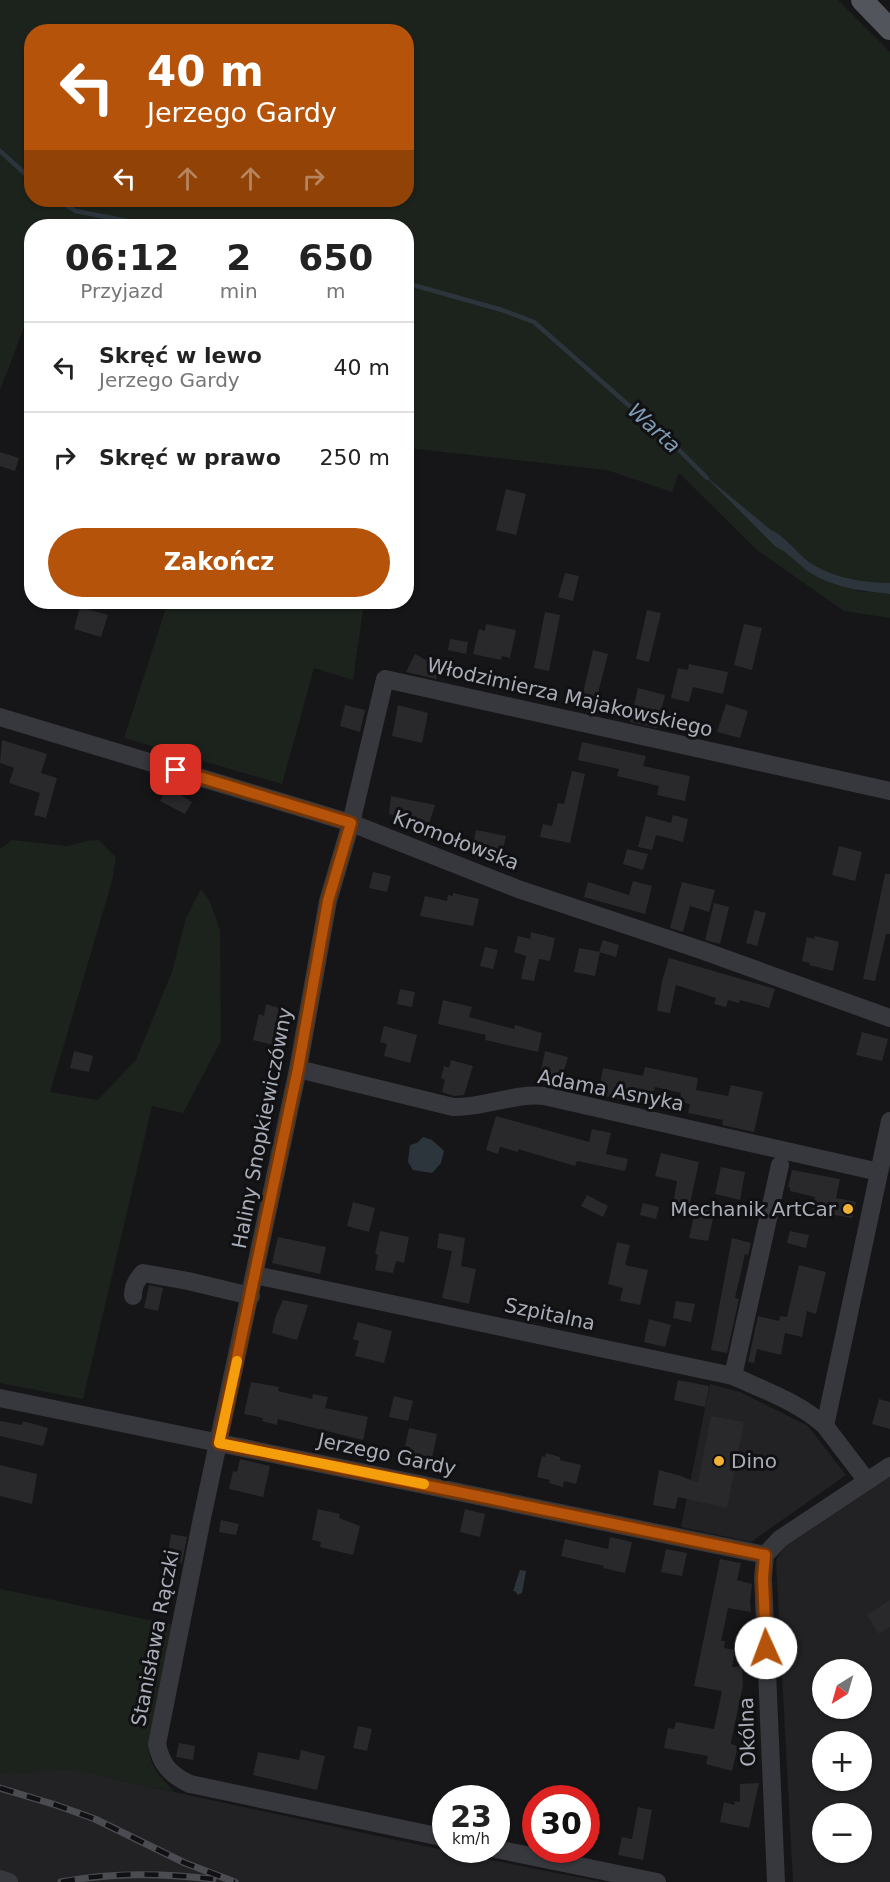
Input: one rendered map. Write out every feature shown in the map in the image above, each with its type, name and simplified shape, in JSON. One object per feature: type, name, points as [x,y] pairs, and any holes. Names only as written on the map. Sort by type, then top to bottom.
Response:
[{"type":"main road","points":[[862,0],[890,29]]},
{"type":"street","name":"Włodzimierza Majakowskiego","points":[[351,823],[386,679],[890,791]]},
{"type":"street","name":"Kromołowska","points":[[0,717],[351,823],[519,889],[702,950],[890,1018]]},
{"type":"street","name":"Haliny Snopkiewiczówny","points":[[219,1443],[298,1069],[328,901],[351,823]]},
{"type":"street","name":"Adama Asnyka","points":[[298,1069],[453,1107],[525,1095],[544,1096],[879,1172]]},
{"type":"street","points":[[825,1426],[890,1121]]},
{"type":"street","points":[[733,1376],[780,1165]]},
{"type":"street","points":[[133,1296],[133,1287],[143,1274],[188,1281],[251,1296]]},
{"type":"street","name":"Szpitalna","points":[[255,1275],[733,1376],[799,1407],[825,1426],[867,1481]]},
{"type":"street","name":"Jerzego Gardy","points":[[0,1398],[765,1555]]},
{"type":"street","name":"Stanisława Rączki","points":[[219,1443],[158,1732],[157,1744],[162,1763],[177,1778],[190,1784],[432,1835]]},
{"type":"street","points":[[765,1555],[780,1539],[890,1466]]},
{"type":"street","name":"Okólna","points":[[765,1555],[763,1578],[776,1882]]},
{"type":"street","points":[[510,1852],[657,1882]]},
{"type":"street","points":[[0,1879],[9,1882]]},
{"type":"shaded area","points":[[0,0],[838,0],[890,52],[890,583],[856,591],[890,594],[890,618],[844,611],[757,550],[679,473],[672,492],[607,470],[414,449],[414,219],[24,219],[24,327],[0,390]]},
{"type":"shaded area","points":[[703,474],[813,565],[845,578],[890,583],[890,594],[838,585],[809,572],[776,547]]},
{"type":"shaded area","points":[[166,609],[363,609],[353,680],[314,668],[282,784],[124,738]]},
{"type":"shaded area","points":[[12,840],[67,846],[99,840],[116,858],[112,881],[50,1092],[98,1100],[136,1060],[172,972],[186,918],[201,889],[210,902],[220,930],[221,1041],[183,1113],[152,1106],[83,1399],[0,1383],[0,849]]},
{"type":"shaded area","points":[[423,1137],[432,1140],[444,1151],[441,1163],[432,1173],[413,1170],[408,1162],[410,1145],[417,1143]]},
{"type":"shaded area","points":[[710,1384],[740,1392],[808,1426],[846,1475],[751,1542],[681,1527]]},
{"type":"shaded area","points":[[890,1477],[890,1882],[793,1882],[776,1560],[785,1547]]},
{"type":"shaded area","points":[[520,1570],[526,1571],[522,1593],[518,1595],[513,1591]]},
{"type":"shaded area","points":[[0,1589],[173,1625],[148,1743],[156,1770],[175,1792],[67,1769],[8,1775],[0,1773]]},
{"type":"shaded area","points":[[0,1748],[114,1779],[432,1848],[432,1863],[506,1863],[603,1882],[0,1882]]},
{"type":"building","points":[[0,452],[19,458],[15,471],[0,466]]},
{"type":"building","points":[[506,489],[526,494],[516,535],[496,530]]},
{"type":"building","points":[[565,573],[579,576],[573,601],[558,597]]},
{"type":"building","points":[[79,609],[108,615],[101,637],[74,629]]},
{"type":"building","points":[[647,610],[661,613],[649,662],[636,659]]},
{"type":"building","points":[[545,612],[560,615],[549,671],[534,668]]},
{"type":"building","points":[[486,624],[516,630],[510,658],[502,656],[501,660],[473,654],[479,629],[485,631]]},
{"type":"building","points":[[744,624],[762,628],[752,670],[734,665]]},
{"type":"building","points":[[450,639],[468,642],[466,654],[448,650]]},
{"type":"building","points":[[593,650],[608,654],[597,697],[583,693]]},
{"type":"building","points":[[415,654],[441,668],[436,679],[406,672]]},
{"type":"building","points":[[689,664],[728,672],[723,694],[693,687],[689,702],[671,698],[678,668],[688,670]]},
{"type":"building","points":[[638,688],[665,695],[657,728],[630,722]]},
{"type":"building","points":[[726,704],[748,711],[740,738],[717,732]]},
{"type":"building","points":[[345,705],[365,710],[360,732],[340,726]]},
{"type":"building","points":[[398,705],[428,713],[422,743],[392,736]]},
{"type":"building","points":[[2,740],[47,754],[41,773],[57,778],[46,818],[34,815],[40,793],[9,783],[14,768],[0,763]]},
{"type":"building","points":[[582,742],[646,756],[643,766],[690,776],[685,801],[657,795],[659,786],[617,776],[619,769],[578,760]]},
{"type":"building","points":[[572,771],[585,774],[570,843],[540,837],[543,824],[552,826],[558,803],[564,804]]},
{"type":"building","points":[[168,787],[192,802],[185,814],[160,801]]},
{"type":"building","points":[[391,796],[435,805],[429,824],[389,814]]},
{"type":"building","points":[[673,815],[688,819],[683,842],[656,835],[652,850],[638,847],[646,816],[671,823]]},
{"type":"building","points":[[476,830],[506,836],[500,861],[471,855]]},
{"type":"building","points":[[839,846],[862,852],[855,881],[832,875]]},
{"type":"building","points":[[627,849],[648,854],[643,870],[623,864]]},
{"type":"building","points":[[373,872],[391,876],[387,892],[369,888]]},
{"type":"building","points":[[885,874],[890,874],[890,934],[886,934],[875,981],[863,979]]},
{"type":"building","points":[[633,881],[652,886],[645,914],[584,897],[588,882],[629,895]]},
{"type":"building","points":[[682,882],[715,890],[709,912],[690,906],[683,932],[670,928]]},
{"type":"building","points":[[453,893],[479,899],[473,926],[420,916],[425,896],[447,901],[448,895],[453,896]]},
{"type":"building","points":[[714,903],[729,907],[720,944],[705,940]]},
{"type":"building","points":[[755,910],[766,913],[757,946],[746,943]]},
{"type":"building","points":[[531,932],[555,938],[550,961],[539,959],[534,981],[521,979],[526,956],[514,952],[518,936],[530,939]]},
{"type":"building","points":[[815,936],[839,942],[833,971],[802,961],[807,937],[814,939]]},
{"type":"building","points":[[603,940],[619,945],[616,957],[599,952]]},
{"type":"building","points":[[485,947],[498,950],[493,969],[480,966]]},
{"type":"building","points":[[579,948],[600,952],[595,976],[574,972]]},
{"type":"building","points":[[669,958],[775,989],[769,1008],[740,1000],[739,1003],[728,1000],[726,1007],[714,1004],[716,998],[676,985],[670,1013],[657,1011]]},
{"type":"building","points":[[400,989],[415,992],[412,1007],[397,1004]]},
{"type":"building","points":[[443,1000],[472,1007],[469,1017],[514,1029],[515,1025],[542,1033],[538,1052],[485,1040],[486,1035],[438,1024]]},
{"type":"building","points":[[266,1004],[279,1008],[277,1017],[283,1019],[277,1046],[253,1040],[259,1014],[264,1016]]},
{"type":"building","points":[[384,1026],[417,1035],[410,1063],[384,1056],[387,1044],[380,1042]]},
{"type":"building","points":[[862,1032],[888,1039],[882,1061],[856,1055]]},
{"type":"building","points":[[74,1051],[93,1056],[89,1072],[70,1068]]},
{"type":"building","points":[[545,1051],[568,1057],[561,1081],[540,1075]]},
{"type":"building","points":[[451,1060],[473,1066],[464,1095],[454,1096],[442,1092],[445,1080],[441,1078],[444,1066],[449,1068]]},
{"type":"building","points":[[645,1067],[698,1078],[696,1090],[728,1096],[731,1085],[763,1092],[754,1132],[722,1125],[723,1120],[688,1113],[690,1104],[679,1102],[681,1093],[655,1087],[651,1105],[598,1095],[603,1068],[643,1076]]},
{"type":"building","points":[[496,1116],[589,1142],[592,1129],[611,1133],[606,1154],[628,1159],[625,1171],[577,1161],[575,1166],[518,1149],[518,1152],[500,1147],[498,1154],[486,1150]]},
{"type":"building","points":[[661,1153],[699,1162],[689,1208],[673,1205],[677,1181],[655,1176]]},
{"type":"building","points":[[721,1167],[745,1172],[740,1200],[715,1194]]},
{"type":"building","points":[[792,1170],[840,1179],[836,1198],[856,1202],[852,1218],[812,1211],[815,1197],[790,1191],[788,1187]]},
{"type":"building","points":[[587,1195],[608,1206],[603,1217],[581,1206]]},
{"type":"building","points":[[353,1202],[375,1208],[369,1232],[347,1226]]},
{"type":"building","points":[[643,1203],[659,1207],[656,1219],[640,1215]]},
{"type":"building","points":[[696,1206],[715,1210],[708,1241],[689,1238]]},
{"type":"building","points":[[380,1231],[409,1237],[404,1263],[396,1261],[393,1273],[375,1270],[378,1255],[375,1254]]},
{"type":"building","points":[[790,1231],[809,1235],[806,1248],[787,1243]]},
{"type":"building","points":[[439,1233],[465,1238],[461,1266],[476,1269],[469,1304],[442,1298],[452,1251],[437,1248]]},
{"type":"building","points":[[278,1237],[326,1247],[320,1274],[272,1263]]},
{"type":"building","points":[[732,1238],[751,1243],[748,1255],[745,1254],[735,1298],[739,1299],[727,1353],[711,1350]]},
{"type":"building","points":[[617,1242],[630,1245],[625,1265],[648,1270],[640,1305],[620,1301],[623,1288],[608,1284]]},
{"type":"building","points":[[799,1265],[826,1272],[816,1314],[807,1311],[802,1337],[785,1333],[781,1355],[757,1349],[754,1363],[748,1362],[758,1316],[779,1321],[780,1316],[787,1317]]},
{"type":"building","points":[[149,1285],[163,1288],[158,1311],[144,1308]]},
{"type":"building","points":[[283,1300],[308,1305],[297,1340],[272,1333],[275,1318]]},
{"type":"building","points":[[676,1301],[695,1304],[691,1322],[673,1318]]},
{"type":"building","points":[[649,1319],[671,1325],[665,1347],[644,1342]]},
{"type":"building","points":[[358,1322],[392,1331],[384,1363],[355,1356],[359,1341],[353,1339]]},
{"type":"building","points":[[678,1380],[709,1386],[705,1407],[674,1400]]},
{"type":"building","points":[[251,1382],[279,1387],[278,1391],[312,1399],[313,1394],[328,1397],[325,1408],[368,1417],[363,1440],[278,1419],[277,1425],[262,1421],[263,1418],[244,1414]]},
{"type":"building","points":[[394,1396],[413,1401],[408,1421],[389,1417]]},
{"type":"building","points":[[879,1399],[890,1402],[890,1429],[872,1424]]},
{"type":"building","name":"Dino","points":[[711,1416],[744,1422],[727,1508],[678,1497],[675,1509],[653,1505],[659,1470],[698,1483]]},
{"type":"building","points":[[0,1421],[22,1425],[23,1421],[48,1428],[43,1446],[0,1436]]},
{"type":"building","points":[[409,1428],[437,1434],[432,1458],[409,1452],[410,1447],[405,1446]]},
{"type":"building","points":[[546,1453],[560,1457],[560,1460],[581,1465],[576,1484],[564,1481],[563,1487],[549,1483],[550,1480],[537,1477],[542,1456],[545,1457]]},
{"type":"building","points":[[240,1459],[270,1466],[263,1497],[229,1489],[233,1471],[237,1472]]},
{"type":"building","points":[[0,1465],[37,1474],[32,1504],[0,1496]]},
{"type":"building","points":[[318,1509],[340,1514],[339,1518],[360,1526],[353,1555],[320,1547],[321,1542],[312,1540]]},
{"type":"building","points":[[465,1509],[485,1514],[480,1537],[460,1532]]},
{"type":"building","points":[[221,1520],[239,1524],[236,1535],[219,1532]]},
{"type":"building","points":[[171,1534],[187,1537],[182,1563],[167,1560]]},
{"type":"building","points":[[610,1537],[632,1542],[625,1573],[561,1556],[565,1539],[608,1549]]},
{"type":"building","points":[[666,1549],[687,1553],[682,1576],[661,1572]]},
{"type":"building","points":[[720,1559],[741,1563],[737,1580],[752,1584],[751,1612],[728,1608],[721,1641],[725,1641],[724,1648],[735,1650],[732,1667],[742,1666],[743,1685],[731,1742],[738,1746],[732,1771],[706,1764],[708,1756],[664,1748],[668,1728],[674,1729],[676,1722],[714,1729],[722,1691],[694,1686]]},
{"type":"building","points":[[890,1600],[890,1627],[879,1634],[867,1615]]},
{"type":"building","points":[[358,1726],[372,1729],[367,1751],[353,1748]]},
{"type":"building","points":[[179,1743],[195,1746],[193,1760],[176,1757]]},
{"type":"building","points":[[301,1750],[325,1756],[317,1790],[253,1775],[258,1752],[299,1760]]},
{"type":"building","points":[[759,1783],[749,1828],[720,1822],[724,1802],[734,1805],[735,1801],[740,1802],[740,1784]]},
{"type":"building","points":[[638,1807],[652,1810],[643,1860],[618,1855],[622,1837],[632,1839]]},
{"type":"waterway","name":"Warta","points":[[0,151],[24,173]]},
{"type":"waterway","name":"Warta","points":[[69,207],[76,211],[117,219]]},
{"type":"waterway","name":"Warta","points":[[414,285],[502,310],[534,322],[675,446],[707,478]]},
{"type":"railway","points":[[0,1788],[95,1819],[185,1863],[235,1882]]},
{"type":"railway","points":[[61,1882],[99,1876],[137,1874],[213,1879]]},
{"type":"slow traffic","points":[[237,1361],[219,1443],[424,1484]]},
{"type":"place","name":"Mechanik ArtCar","points":[[848,1209]]},
{"type":"place","name":"Dino","points":[[719,1461]]},
{"type":"route","points":[[176,770],[351,823],[328,901],[298,1069],[219,1443],[765,1555],[763,1578],[766,1648]]}]
